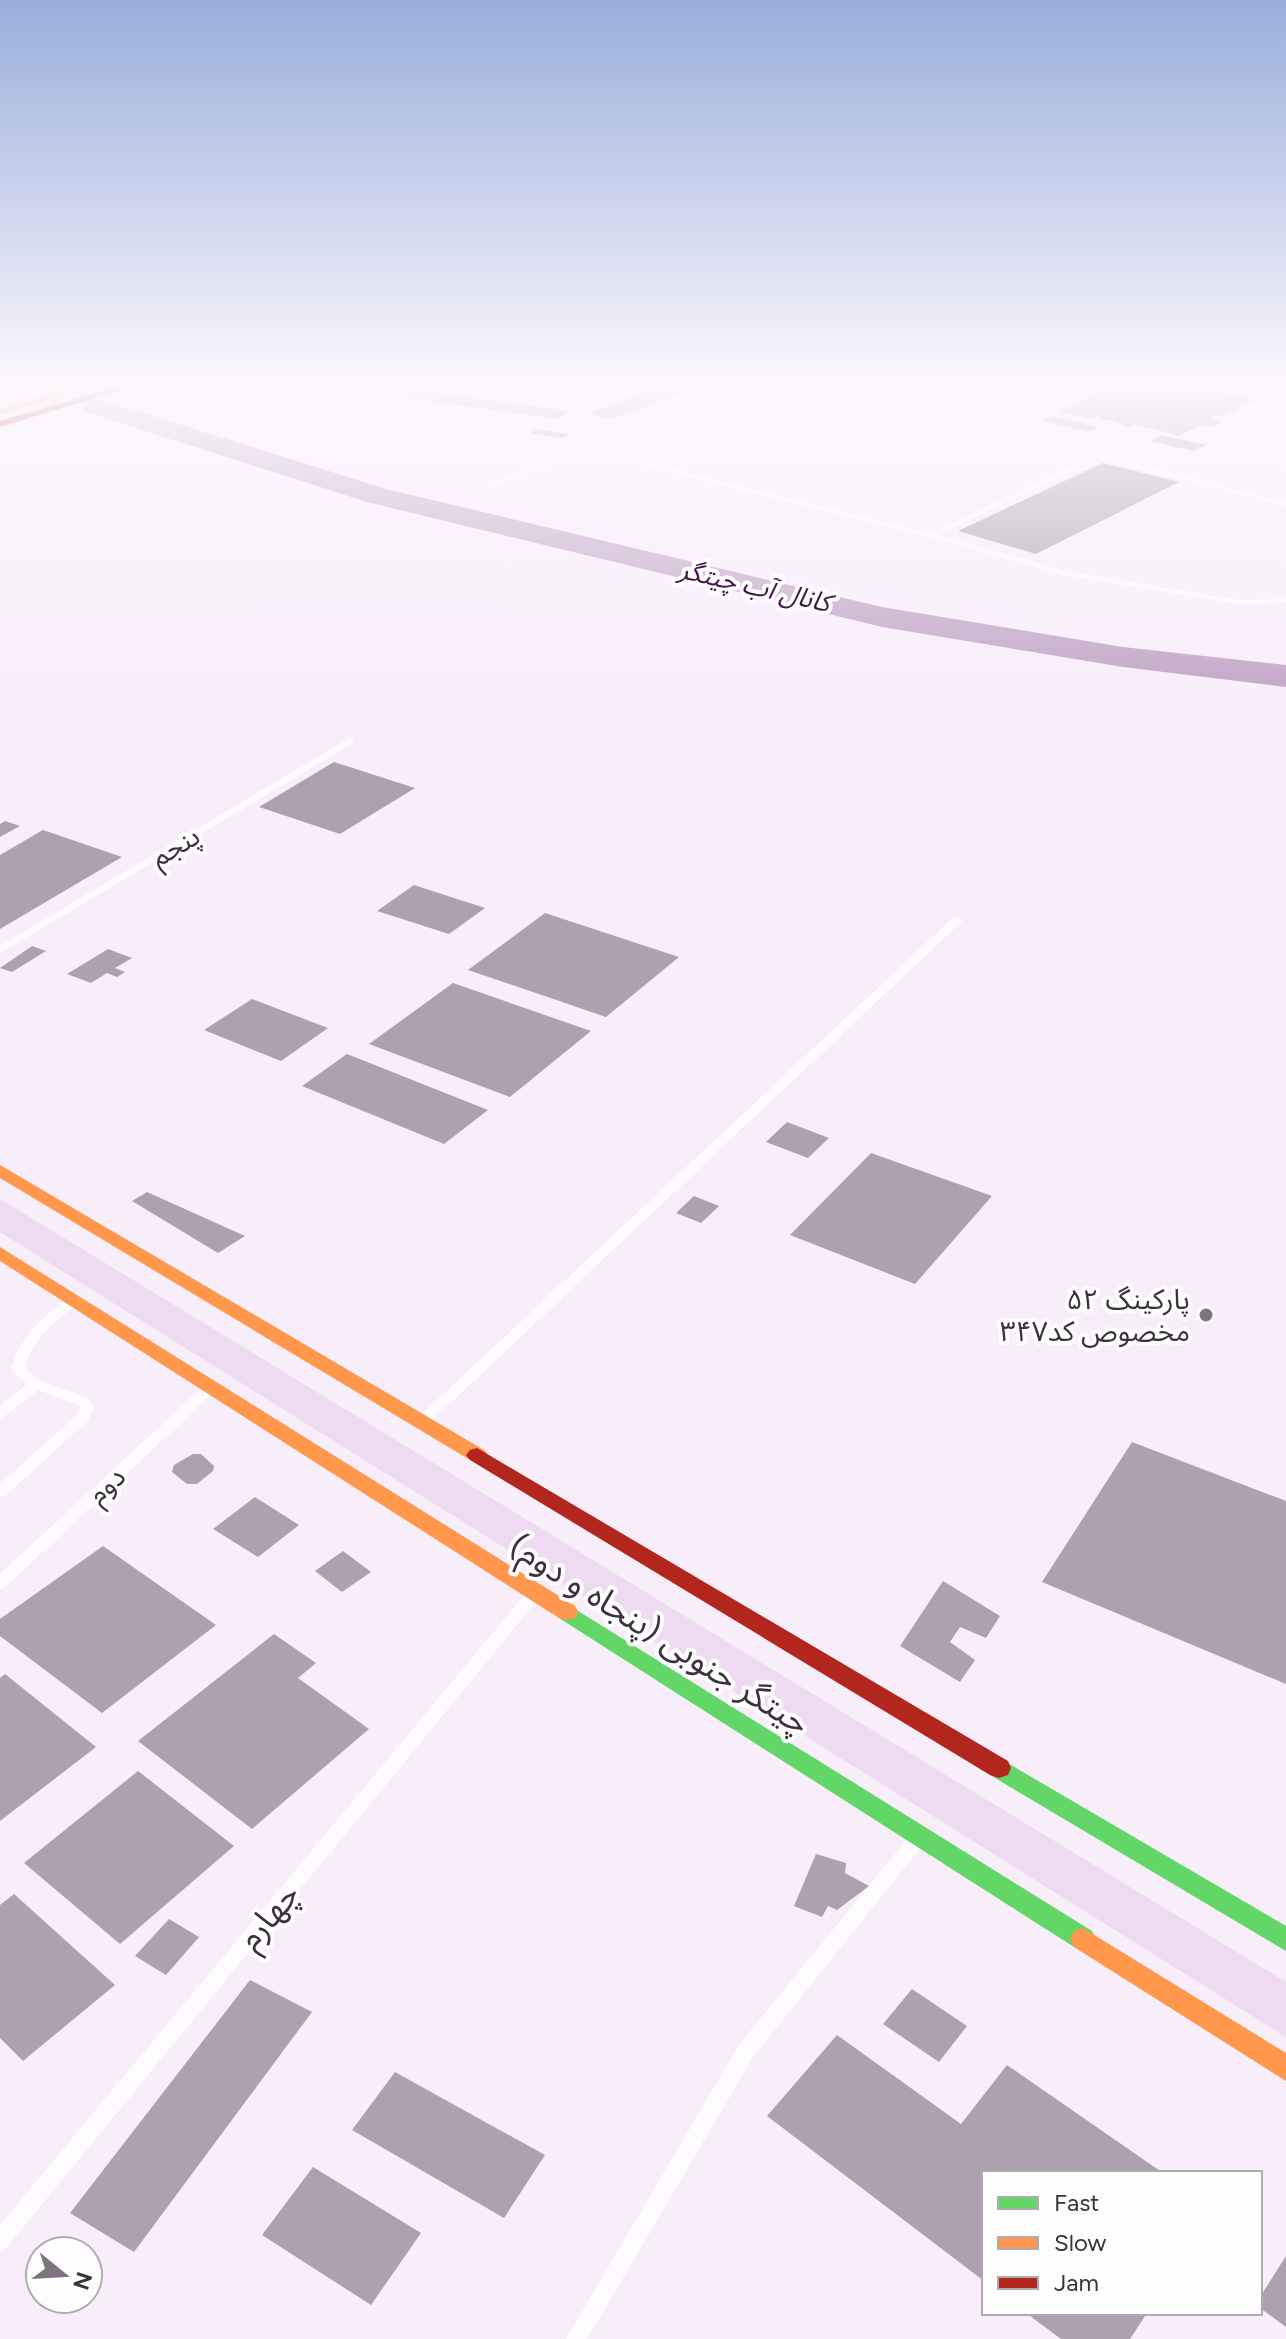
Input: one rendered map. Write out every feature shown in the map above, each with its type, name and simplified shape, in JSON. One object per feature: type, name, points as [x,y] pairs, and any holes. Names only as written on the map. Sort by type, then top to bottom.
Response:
[{"type":"main road","name":"چیتگر جنوبی (پنجاه و دوم)","points":[[0,1170],[1286,1940]]},
{"type":"main road","name":"چیتگر جنوبی (پنجاه و دوم)","points":[[0,1253],[1286,2068]]},
{"type":"lane","points":[[743,490],[932,536],[1064,573],[1239,602],[1286,601]]},
{"type":"lane","points":[[932,536],[1027,490]]},
{"type":"lane","points":[[1231,490],[1286,504]]},
{"type":"lane","name":"پنجم","points":[[0,950],[350,741]]},
{"type":"lane","points":[[422,1423],[957,920]]},
{"type":"lane","points":[[0,1492],[83,1417],[87,1408],[84,1402],[36,1384],[18,1369],[22,1348],[42,1325],[74,1300]]},
{"type":"lane","points":[[0,1413],[36,1384]]},
{"type":"lane","name":"دوم","points":[[0,1583],[211,1387]]},
{"type":"lane","name":"چهارم","points":[[0,2240],[536,1592]]},
{"type":"lane","points":[[576,2339],[746,2051],[919,1836]]},
{"type":"shaded area","points":[[0,1199],[1286,1982],[1286,2037],[0,1232]]},
{"type":"building","points":[[1045,490],[1163,490],[1036,554],[958,531]]},
{"type":"building","points":[[334,762],[415,788],[340,834],[259,807]]},
{"type":"building","points":[[5,821],[20,826],[0,837],[0,824]]},
{"type":"building","points":[[43,830],[122,857],[0,929],[0,855]]},
{"type":"building","points":[[414,885],[485,908],[449,934],[377,911]]},
{"type":"building","points":[[545,913],[679,957],[606,1017],[468,970]]},
{"type":"building","points":[[32,946],[46,951],[12,972],[0,968]]},
{"type":"building","points":[[108,949],[132,958],[115,968],[125,972],[117,977],[107,973],[91,983],[67,974]]},
{"type":"building","points":[[453,983],[591,1031],[510,1097],[369,1044]]},
{"type":"building","points":[[252,999],[328,1028],[281,1061],[204,1030]]},
{"type":"building","points":[[347,1054],[488,1110],[444,1144],[302,1086]]},
{"type":"building","points":[[787,1122],[829,1138],[808,1158],[766,1142]]},
{"type":"building","points":[[871,1153],[992,1196],[915,1284],[790,1235]]},
{"type":"building","points":[[147,1192],[245,1236],[218,1253],[132,1201]]},
{"type":"building","points":[[694,1196],[719,1206],[701,1223],[676,1213]]},
{"type":"building","points":[[1132,1442],[1286,1501],[1286,1684],[1042,1582]]},
{"type":"building","points":[[193,1454],[201,1454],[214,1466],[213,1471],[197,1484],[187,1484],[172,1472],[174,1465]]},
{"type":"building","points":[[255,1497],[299,1525],[258,1557],[213,1529]]},
{"type":"building","points":[[103,1546],[216,1625],[102,1713],[0,1636],[0,1619]]},
{"type":"building","points":[[343,1551],[371,1572],[342,1592],[315,1571]]},
{"type":"building","points":[[943,1581],[1000,1616],[986,1638],[960,1627],[950,1642],[975,1660],[960,1682],[900,1646]]},
{"type":"building","points":[[274,1634],[316,1663],[298,1678],[369,1729],[252,1829],[138,1741]]},
{"type":"building","points":[[5,1674],[96,1747],[0,1821],[0,1678]]},
{"type":"building","points":[[138,1771],[234,1846],[120,1944],[24,1863]]},
{"type":"building","points":[[816,1854],[846,1863],[845,1873],[869,1886],[837,1910],[828,1906],[822,1917],[794,1906]]},
{"type":"building","points":[[14,1894],[115,1985],[23,2061],[0,2038],[0,1905]]},
{"type":"building","points":[[169,1919],[199,1937],[166,1975],[135,1956]]},
{"type":"building","points":[[250,1980],[312,2012],[134,2252],[70,2213]]},
{"type":"building","points":[[912,1989],[967,2026],[939,2062],[883,2024]]},
{"type":"building","points":[[837,2035],[961,2124],[1007,2065],[1160,2171],[982,2171],[982,2279],[767,2116]]},
{"type":"building","points":[[395,2072],[545,2155],[504,2218],[352,2130]]},
{"type":"building","points":[[313,2167],[421,2233],[371,2305],[262,2235]]},
{"type":"building","points":[[1286,2256],[1286,2327],[1262,2309],[1262,2294]]},
{"type":"building","points":[[1029,2315],[1146,2315],[1130,2339],[1061,2339]]},
{"type":"waterway","name":"کانال آب چیتگر","points":[[359,490],[882,617],[1123,657],[1286,676]]},
{"type":"traffic: fast","points":[[567,1612],[1083,1939]]},
{"type":"traffic: fast","points":[[999,1768],[1286,1940]]},
{"type":"traffic: slow","points":[[0,1170],[477,1455]]},
{"type":"traffic: slow","points":[[0,1253],[567,1612]]},
{"type":"traffic: slow","points":[[1083,1939],[1286,2068]]},
{"type":"traffic: jam","points":[[477,1455],[999,1768]]},
{"type":"place","name":"پارکینگ ۵۲ مخصوص کد۳۴۷","points":[[1206,1315]]}]
